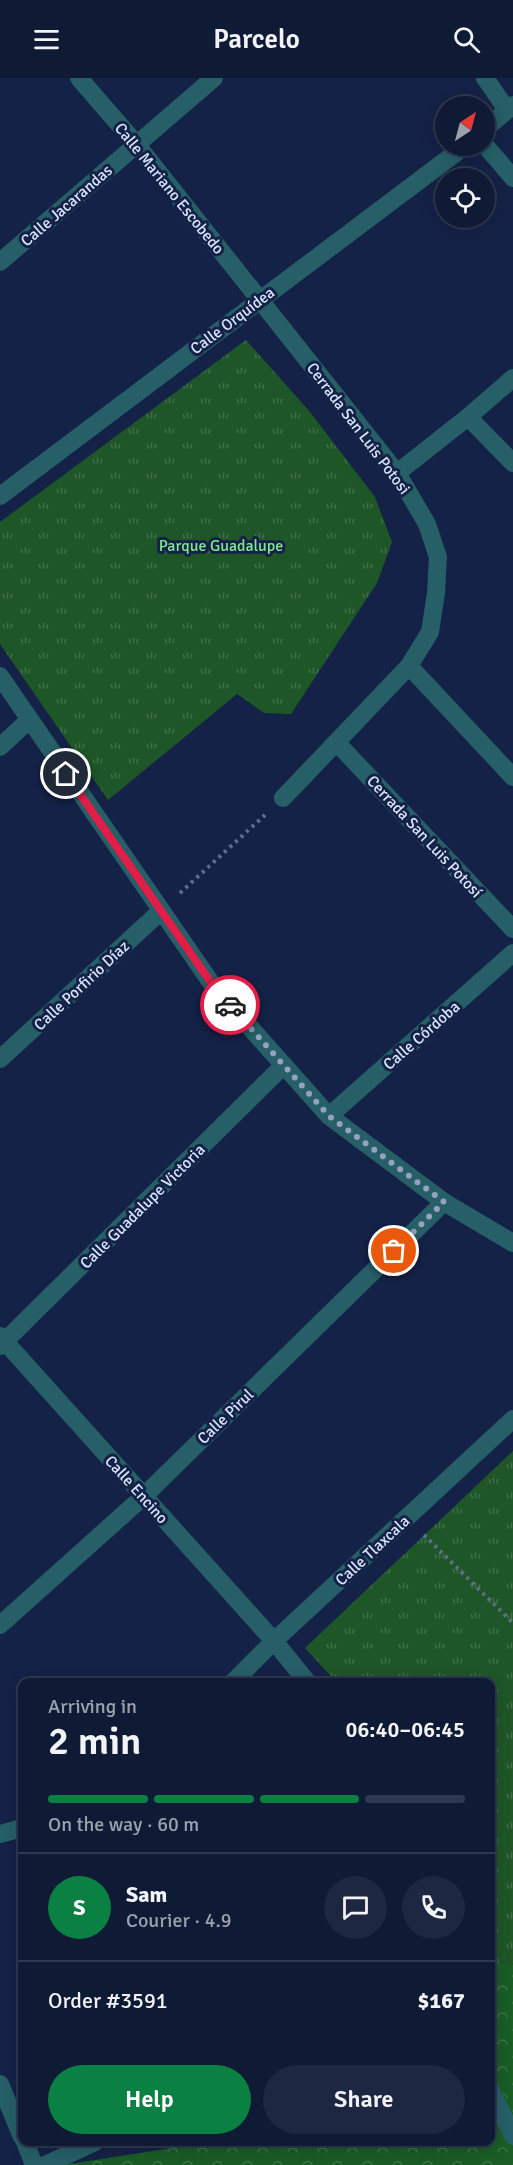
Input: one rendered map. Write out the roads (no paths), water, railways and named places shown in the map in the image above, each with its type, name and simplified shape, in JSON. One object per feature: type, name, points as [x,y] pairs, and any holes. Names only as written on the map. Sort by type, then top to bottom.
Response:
[{"type":"street","name":"Calle Mariano Escobedo","points":[[79,78],[137,145],[260,299]]},
{"type":"street","name":"Calle Jacarandas","points":[[0,262],[214,78]]},
{"type":"street","points":[[485,78],[510,108],[495,121]]},
{"type":"street","name":"Calle Orquídea","points":[[0,496],[452,156]]},
{"type":"street","points":[[494,156],[513,178]]},
{"type":"street","name":"Cerrada San Luis Potosi","points":[[260,299],[397,473],[427,524],[438,557],[436,593],[430,632],[409,666],[283,798]]},
{"type":"street","points":[[397,473],[513,378]]},
{"type":"street","points":[[468,417],[513,463]]},
{"type":"street","points":[[409,666],[513,777]]},
{"type":"street","points":[[0,676],[214,987],[329,1116],[444,1202],[513,1243]]},
{"type":"street","points":[[0,747],[29,720]]},
{"type":"street","name":"Cerrada San Luis Potosí","points":[[337,743],[513,929]]},
{"type":"street","name":"Calle Porfirio Díaz","points":[[0,1059],[161,911]]},
{"type":"street","name":"Calle Córdoba","points":[[329,1116],[513,953]]},
{"type":"street","name":"Calle Guadalupe Victoria","points":[[2,1341],[284,1065]]},
{"type":"street","name":"Calle Pirul","points":[[0,1625],[144,1496],[444,1202]]},
{"type":"street","name":"Calle Encino","points":[[2,1341],[274,1641],[304,1678]]},
{"type":"street","name":"Calle Tlaxcala","points":[[237,1678],[513,1419]]},
{"type":"street","points":[[0,1834],[18,1829]]},
{"type":"street","points":[[0,2084],[18,2127]]},
{"type":"street","points":[[495,2099],[513,2136]]},
{"type":"street","points":[[27,2146],[34,2165]]},
{"type":"street","points":[[45,2165],[86,2146]]},
{"type":"park label","name":"Parque Guadalupe","points":[[221,545]]}]
